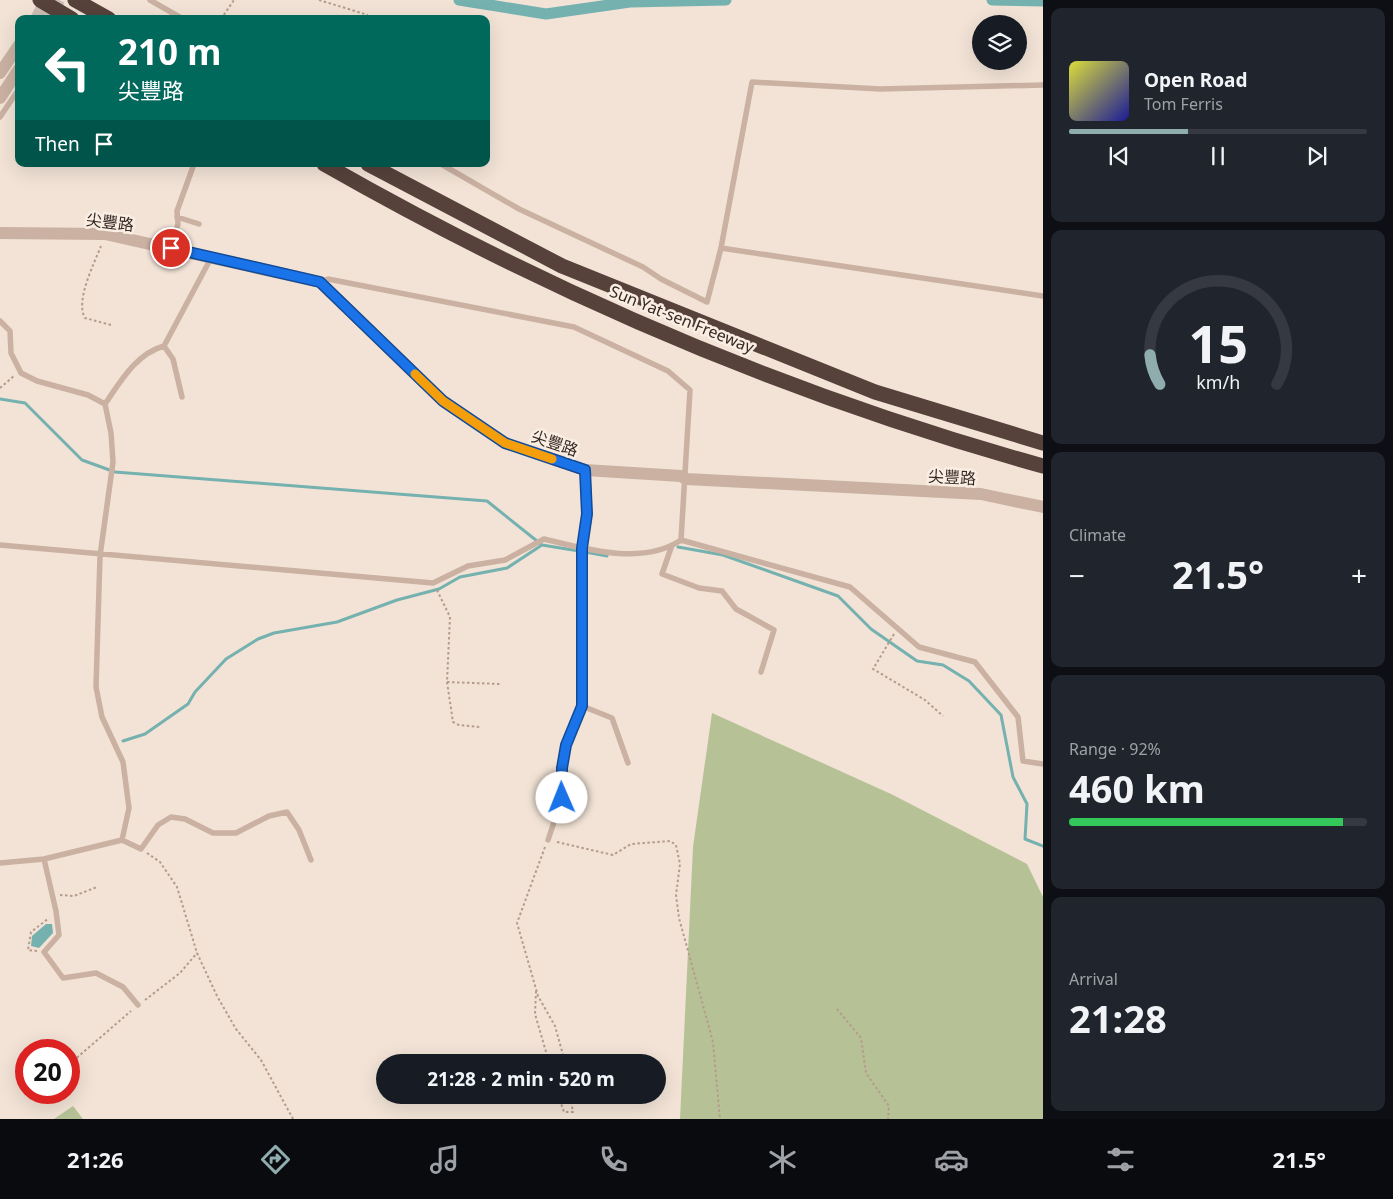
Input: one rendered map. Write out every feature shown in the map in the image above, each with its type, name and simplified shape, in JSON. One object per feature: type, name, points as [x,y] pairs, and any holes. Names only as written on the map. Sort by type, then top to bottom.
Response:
[{"type":"highway","points":[[40,0],[65,15]]},
{"type":"highway","points":[[75,0],[102,15]]},
{"type":"highway","name":"Sun Yat-sen Freeway","points":[[329,167],[388,200],[558,287],[867,413],[1043,466]]},
{"type":"highway","name":"Sun Yat-sen Freeway","points":[[374,167],[571,270],[875,392],[1043,443]]},
{"type":"street","points":[[0,73],[15,51]]},
{"type":"street","points":[[0,98],[15,75]]},
{"type":"street","name":"尖豐路","points":[[0,233],[105,234],[320,282],[443,401],[505,443],[585,470],[681,476],[686,479],[981,494],[1043,507]]},
{"type":"street","points":[[582,706],[582,554],[587,514],[585,470]]},
{"type":"lane","points":[[150,0],[176,15]]},
{"type":"lane","points":[[446,167],[519,209],[644,267],[661,279],[707,302],[721,248],[752,82],[880,89],[1043,85]]},
{"type":"lane","points":[[0,117],[15,95]]},
{"type":"lane","points":[[171,248],[178,224],[177,211],[193,167]]},
{"type":"lane","points":[[177,217],[199,224]]},
{"type":"lane","points":[[721,248],[1043,296]]},
{"type":"lane","points":[[122,840],[128,808],[123,762],[102,717],[96,687],[100,556],[113,462],[111,434],[105,404],[126,374],[152,349],[164,346],[212,258]]},
{"type":"lane","points":[[320,282],[328,279],[574,327],[668,371],[690,390],[681,540]]},
{"type":"lane","points":[[0,321],[10,332],[11,353],[20,371],[37,381],[88,394],[105,404]]},
{"type":"lane","points":[[164,346],[173,359],[182,397]]},
{"type":"lane","points":[[0,545],[100,556],[226,564],[433,584],[468,566],[505,560],[544,540],[582,554],[634,554],[672,545],[681,540],[850,587],[919,647],[975,662],[1018,717],[1023,761],[1043,764]]},
{"type":"lane","points":[[672,545],[662,574],[699,588],[722,591],[736,608],[774,630],[761,672]]},
{"type":"lane","points":[[548,840],[562,798],[562,768],[566,745],[582,706],[612,718],[628,763]]},
{"type":"lane","points":[[0,863],[44,859],[122,840],[141,848],[158,825],[170,817],[185,819],[213,834],[236,834],[269,816],[286,812],[299,830],[311,860]]},
{"type":"lane","points":[[44,859],[56,911],[59,934],[44,952],[63,978],[96,973],[123,986],[138,1005]]},
{"type":"path","points":[[224,15],[234,0]]},
{"type":"path","points":[[319,0],[368,15]]},
{"type":"path","points":[[105,234],[82,297],[82,312],[85,318],[111,325]]},
{"type":"path","points":[[0,388],[20,371]]},
{"type":"path","points":[[433,584],[450,617],[447,682],[453,722],[459,726],[480,727]]},
{"type":"path","points":[[892,638],[873,669],[925,700],[944,716]]},
{"type":"path","points":[[447,682],[500,684]]},
{"type":"path","points":[[563,1054],[555,1026],[536,988],[517,923],[548,840],[613,855],[631,844],[670,840],[676,845],[680,864],[676,895],[679,918],[713,1042],[720,1119]]},
{"type":"path","points":[[141,848],[160,862],[177,887],[197,953],[217,996],[236,1029],[261,1060],[293,1119]]},
{"type":"path","points":[[51,894],[74,896],[96,887]]},
{"type":"path","points":[[44,952],[28,950],[31,932],[56,911]]},
{"type":"path","points":[[536,988],[535,1014],[547,1054]]},
{"type":"path","points":[[836,1009],[860,1038],[866,1073],[889,1106],[888,1119]]},
{"type":"path","points":[[561,1104],[564,1112],[573,1112],[572,1104]]},
{"type":"green space","points":[[712,713],[891,794],[1027,864],[1043,897],[1043,1119],[680,1119],[693,847]]},
{"type":"green space","points":[[73,1106],[83,1119],[54,1119]]},
{"type":"water","points":[[46,924],[52,924],[53,933],[39,948],[31,946],[32,936]]},
{"type":"waterway","points":[[459,0],[546,14],[630,2],[726,0]]},
{"type":"waterway","points":[[992,0],[1043,1]]},
{"type":"waterway","points":[[0,399],[25,403],[82,460],[115,472],[487,501],[542,545],[579,551]]},
{"type":"waterway","points":[[123,741],[145,734],[188,704],[195,692],[226,659],[258,639],[274,633],[337,622],[397,600],[439,589],[460,577],[507,568],[542,545]]},
{"type":"waterway","points":[[678,547],[723,555],[838,596],[871,629],[917,661],[943,665],[969,681],[1001,715],[1013,777],[1027,804],[1025,839],[1043,846]]},
{"type":"waterway","points":[[585,552],[607,556]]},
{"type":"tunnel","points":[[38,15],[46,0]]},
{"type":"tunnel","points":[[52,15],[59,0]]},
{"type":"slow traffic","points":[[415,374],[443,401],[505,443],[552,459]]},
{"type":"route","points":[[171,248],[320,282],[443,401],[505,443],[585,470],[587,514],[582,548],[582,706],[566,745],[562,768],[562,798]]}]
